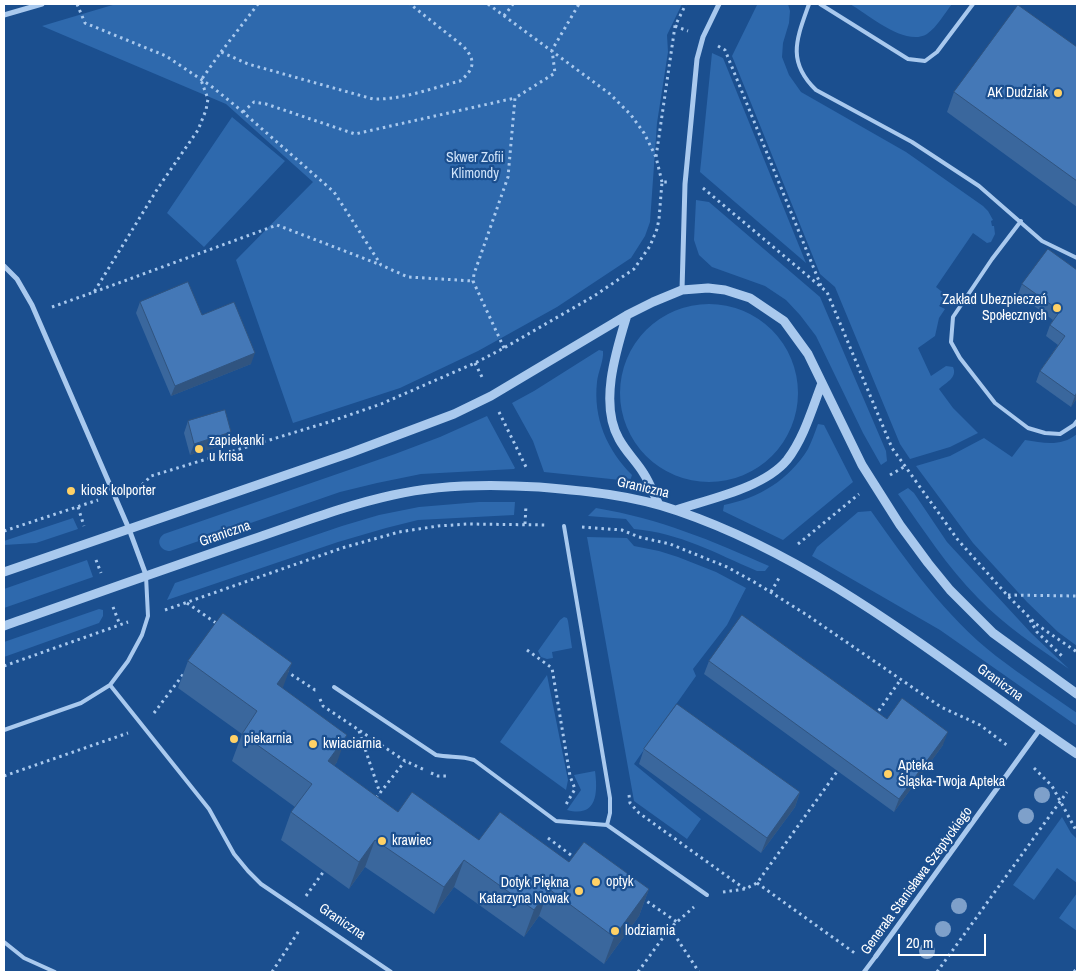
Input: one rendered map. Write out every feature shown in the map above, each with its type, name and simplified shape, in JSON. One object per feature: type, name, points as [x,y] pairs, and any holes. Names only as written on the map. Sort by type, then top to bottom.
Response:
[{"type":"street","points":[[4,15],[42,4]]},
{"type":"street","points":[[682,290],[685,184],[697,59],[702,37],[719,4]]},
{"type":"street","points":[[4,266],[17,279],[32,305],[115,494],[146,575]]},
{"type":"street","points":[[4,572],[454,414],[491,396],[627,315],[670,294],[698,288],[725,290],[750,298],[771,311],[784,321],[800,340],[862,465],[900,525],[950,590],[993,633],[1077,694]]},
{"type":"street","points":[[627,315],[615,355],[610,392],[611,417],[618,439],[645,474],[659,506]]},
{"type":"street","points":[[676,510],[751,484],[779,468],[800,440],[822,383]]},
{"type":"street","name":"Graniczna","points":[[4,626],[146,575],[340,510],[395,494],[464,486],[527,487],[611,494],[676,510],[752,541],[826,581],[867,606],[1077,754]]},
{"type":"street","name":"Generała Stanisława Szeptyckiego","points":[[864,972],[1040,729]]},
{"type":"lane","points":[[809,4],[796,42],[798,66],[806,81],[816,90],[912,142],[979,186],[1042,241],[1077,258]]},
{"type":"lane","points":[[820,4],[908,59],[925,61],[937,52],[973,4]]},
{"type":"lane","points":[[1021,221],[992,259],[953,317],[951,342],[960,358],[994,403],[1028,428],[1060,434],[1074,425],[1077,420]]},
{"type":"lane","points":[[564,526],[610,798],[610,813],[607,825]]},
{"type":"lane","points":[[4,730],[82,703],[110,685],[128,661],[142,635],[148,616],[146,575]]},
{"type":"lane","name":"Graniczna","points":[[110,685],[209,809],[234,854],[248,871],[261,884],[391,972]]},
{"type":"lane","points":[[334,687],[436,755],[446,757],[462,756],[474,760],[556,820],[607,825],[707,895]]},
{"type":"lane","points":[[4,942],[24,958],[55,972]]},
{"type":"path","points":[[77,4],[85,23],[166,56],[211,86],[243,112],[334,192],[381,265]]},
{"type":"path","points":[[201,80],[258,4]]},
{"type":"path","points":[[221,52],[248,64],[373,99],[384,99],[460,81],[471,68],[470,54],[463,46],[410,4]]},
{"type":"path","points":[[4,532],[141,486],[151,476],[365,409],[475,363],[504,348],[594,296],[634,269],[650,246],[656,229],[659,219],[662,182],[656,157],[644,133],[631,115],[610,94],[488,4]]},
{"type":"path","points":[[504,16],[512,4]]},
{"type":"path","points":[[243,112],[254,102],[266,104],[355,134],[515,98],[555,73],[552,50],[579,4]]},
{"type":"path","points":[[656,157],[675,26],[686,4]]},
{"type":"path","points":[[675,26],[702,37],[725,50],[821,287]]},
{"type":"path","points":[[94,292],[158,188],[198,130],[208,99],[201,80]]},
{"type":"path","points":[[504,348],[473,281],[508,177],[515,98]]},
{"type":"path","points":[[662,182],[700,185],[827,292],[892,448],[904,467],[958,540],[1008,595],[1029,617],[1077,652]]},
{"type":"path","points":[[56,316],[52,306],[277,225],[408,277],[473,281]]},
{"type":"path","points":[[475,363],[526,463],[528,471],[525,524]]},
{"type":"path","points":[[888,476],[904,467]]},
{"type":"path","points":[[128,480],[132,489]]},
{"type":"path","points":[[796,546],[860,493]]},
{"type":"path","points":[[78,507],[120,625]]},
{"type":"path","points":[[4,666],[342,548],[398,532],[468,524],[525,524],[619,529],[639,537],[670,544],[726,567],[771,592],[944,709],[980,725],[1021,757]]},
{"type":"path","points":[[771,592],[782,572]]},
{"type":"path","points":[[1008,595],[1077,596]]},
{"type":"path","points":[[187,602],[219,625]]},
{"type":"path","points":[[1029,617],[1037,632],[1067,661]]},
{"type":"path","points":[[527,650],[552,668],[570,776],[575,789],[556,820]]},
{"type":"path","points":[[283,668],[315,690],[323,706],[405,761],[438,776],[454,775]]},
{"type":"path","points":[[870,724],[901,679]]},
{"type":"path","points":[[315,690],[334,687]]},
{"type":"path","points":[[359,730],[380,793]]},
{"type":"path","points":[[375,799],[405,761]]},
{"type":"path","points":[[638,972],[670,928],[707,895],[745,889],[757,883],[842,764]]},
{"type":"path","points":[[1048,780],[1077,832]]},
{"type":"path","points":[[937,972],[1067,792]]},
{"type":"path","points":[[628,793],[630,803],[639,813],[745,889]]},
{"type":"path","points":[[543,834],[581,863]]},
{"type":"path","points":[[297,908],[324,871]]},
{"type":"path","points":[[757,883],[870,965]]},
{"type":"path","points":[[639,896],[677,922]]},
{"type":"path","points":[[272,972],[309,916]]},
{"type":"path","points":[[670,928],[699,972]]},
{"type":"path","points":[[1074,972],[1077,968]]},
{"type":"green space","name":"Skwer Zofii Klimondy","points":[[116,4],[682,4],[667,35],[668,52],[657,123],[650,222],[645,236],[631,258],[557,307],[478,351],[400,388],[293,423],[236,260],[313,182],[226,104],[42,26]]},
{"type":"green space","points":[[755,4],[788,4],[790,11],[789,23],[783,43],[782,57],[789,75],[801,92],[906,152],[983,206],[993,220],[991,221],[995,234],[991,242],[987,243],[973,233],[936,287],[946,295],[947,304],[942,302],[939,306],[945,309],[939,318],[935,336],[918,348],[931,376],[946,366],[953,367],[954,374],[939,389],[953,408],[978,433],[950,447],[910,459],[900,444],[835,287],[820,274],[732,56],[757,5]]},
{"type":"green space","points":[[850,4],[952,4],[931,31],[918,37],[908,36],[887,28]]},
{"type":"green space","points":[[712,53],[723,58],[806,263],[700,172]]},
{"type":"green space","points":[[232,117],[285,161],[204,247],[167,213]]},
{"type":"green space","points":[[696,200],[709,202],[820,297],[886,451],[887,461],[881,465],[863,433],[816,336],[800,315],[786,300],[765,286],[712,267],[699,255],[694,240]]},
{"type":"green space","points":[[700,304],[718,304],[751,314],[766,324],[778,336],[788,351],[794,367],[798,393],[794,419],[788,435],[778,450],[766,462],[751,472],[735,478],[718,482],[700,482],[667,472],[652,462],[640,450],[630,435],[624,419],[620,402],[620,384],[630,351],[640,336],[652,324],[667,314],[683,308]]},
{"type":"green space","points":[[599,350],[603,351],[596,395],[600,421],[615,455],[632,475],[630,481],[544,472],[533,441],[512,403]]},
{"type":"green space","points":[[487,416],[514,469],[421,474],[377,483],[340,492],[170,551],[167,551],[160,545],[161,536],[164,534],[395,454]]},
{"type":"green space","points":[[818,424],[824,425],[853,482],[783,540],[723,511],[724,505],[749,498],[761,492],[792,470],[808,449]]},
{"type":"green space","points":[[1077,434],[1077,646],[1058,632],[1027,602],[973,543],[916,466],[950,456],[984,438],[1012,457],[1025,440],[1052,443],[1065,441]]},
{"type":"green space","points":[[908,488],[914,493],[947,542],[1031,633],[1069,669],[1010,627],[988,608],[956,574],[898,494]]},
{"type":"green space","points":[[479,502],[515,502],[514,515],[418,520],[338,542],[167,600],[175,583],[342,526],[379,515],[419,507]]},
{"type":"green space","points":[[596,508],[642,518],[685,531],[769,566],[765,571],[757,571],[682,539],[651,531],[634,529],[626,519],[588,516]]},
{"type":"green space","points":[[871,511],[913,569],[960,624],[996,656],[1077,713],[1077,726],[940,630],[812,556],[817,547],[858,512]]},
{"type":"green space","points":[[73,518],[78,529],[36,543],[4,545],[4,541]]},
{"type":"green space","points":[[587,537],[627,538],[634,546],[678,557],[716,572],[746,588],[727,625],[693,669],[696,676],[634,764],[701,819],[687,839],[634,801]]},
{"type":"green space","points":[[87,560],[93,577],[4,608],[4,589]]},
{"type":"green space","points":[[99,609],[103,610],[103,616],[99,623],[4,657],[4,642]]},
{"type":"green space","points":[[564,617],[568,621],[572,648],[552,652],[553,658],[541,657],[538,651]]},
{"type":"green space","points":[[547,675],[568,780],[566,790],[500,742]]},
{"type":"green space","points":[[595,771],[595,795],[590,807],[577,812],[567,810],[581,790],[574,775]]},
{"type":"green space","points":[[1062,817],[1071,833],[1077,839],[1077,883],[1057,868],[1034,900],[1013,885]]},
{"type":"green space","points":[[1077,893],[1077,931],[1059,918]]},
{"type":"building","points":[[1018,5],[1077,47],[1077,181],[954,92]]},
{"type":"building","name":"Zakład Ubezpieczeń Społecznych","points":[[1048,249],[1077,270],[1077,392],[1075,396],[1040,371],[1065,336],[1050,325],[1060,311],[1022,284]]},
{"type":"building","points":[[188,282],[202,315],[234,302],[255,353],[175,386],[140,302]]},
{"type":"building","points":[[225,410],[231,432],[194,444],[188,421]]},
{"type":"building","points":[[223,613],[292,663],[277,684],[347,735],[328,761],[398,812],[412,792],[479,840],[500,812],[569,862],[584,842],[649,889],[614,937],[549,889],[534,910],[464,860],[444,887],[375,840],[359,862],[291,812],[312,784],[242,734],[257,711],[188,661]]},
{"type":"building","points":[[742,615],[887,719],[902,698],[948,732],[899,799],[709,661]]},
{"type":"building","points":[[677,704],[800,792],[767,838],[644,749]]},
{"type":"place","name":"AK Dudziak","points":[[1058,93]]},
{"type":"place","name":"Zakład Ubezpieczeń Społecznych","points":[[1057,308]]},
{"type":"place","name":"zapiekanki u krisa","points":[[199,449]]},
{"type":"place","name":"kiosk kolporter","points":[[71,491]]},
{"type":"place","name":"piekarnia","points":[[234,739]]},
{"type":"place","name":"kwiaciarnia","points":[[313,744]]},
{"type":"place","name":"Apteka Śląska-Twoja Apteka","points":[[888,774]]},
{"type":"place","name":"krawiec","points":[[382,841]]},
{"type":"place","name":"optyk","points":[[596,882]]},
{"type":"place","name":"Dotyk Piękna Katarzyna Nowak","points":[[579,891]]},
{"type":"place","name":"lodziarnia","points":[[615,931]]}]
